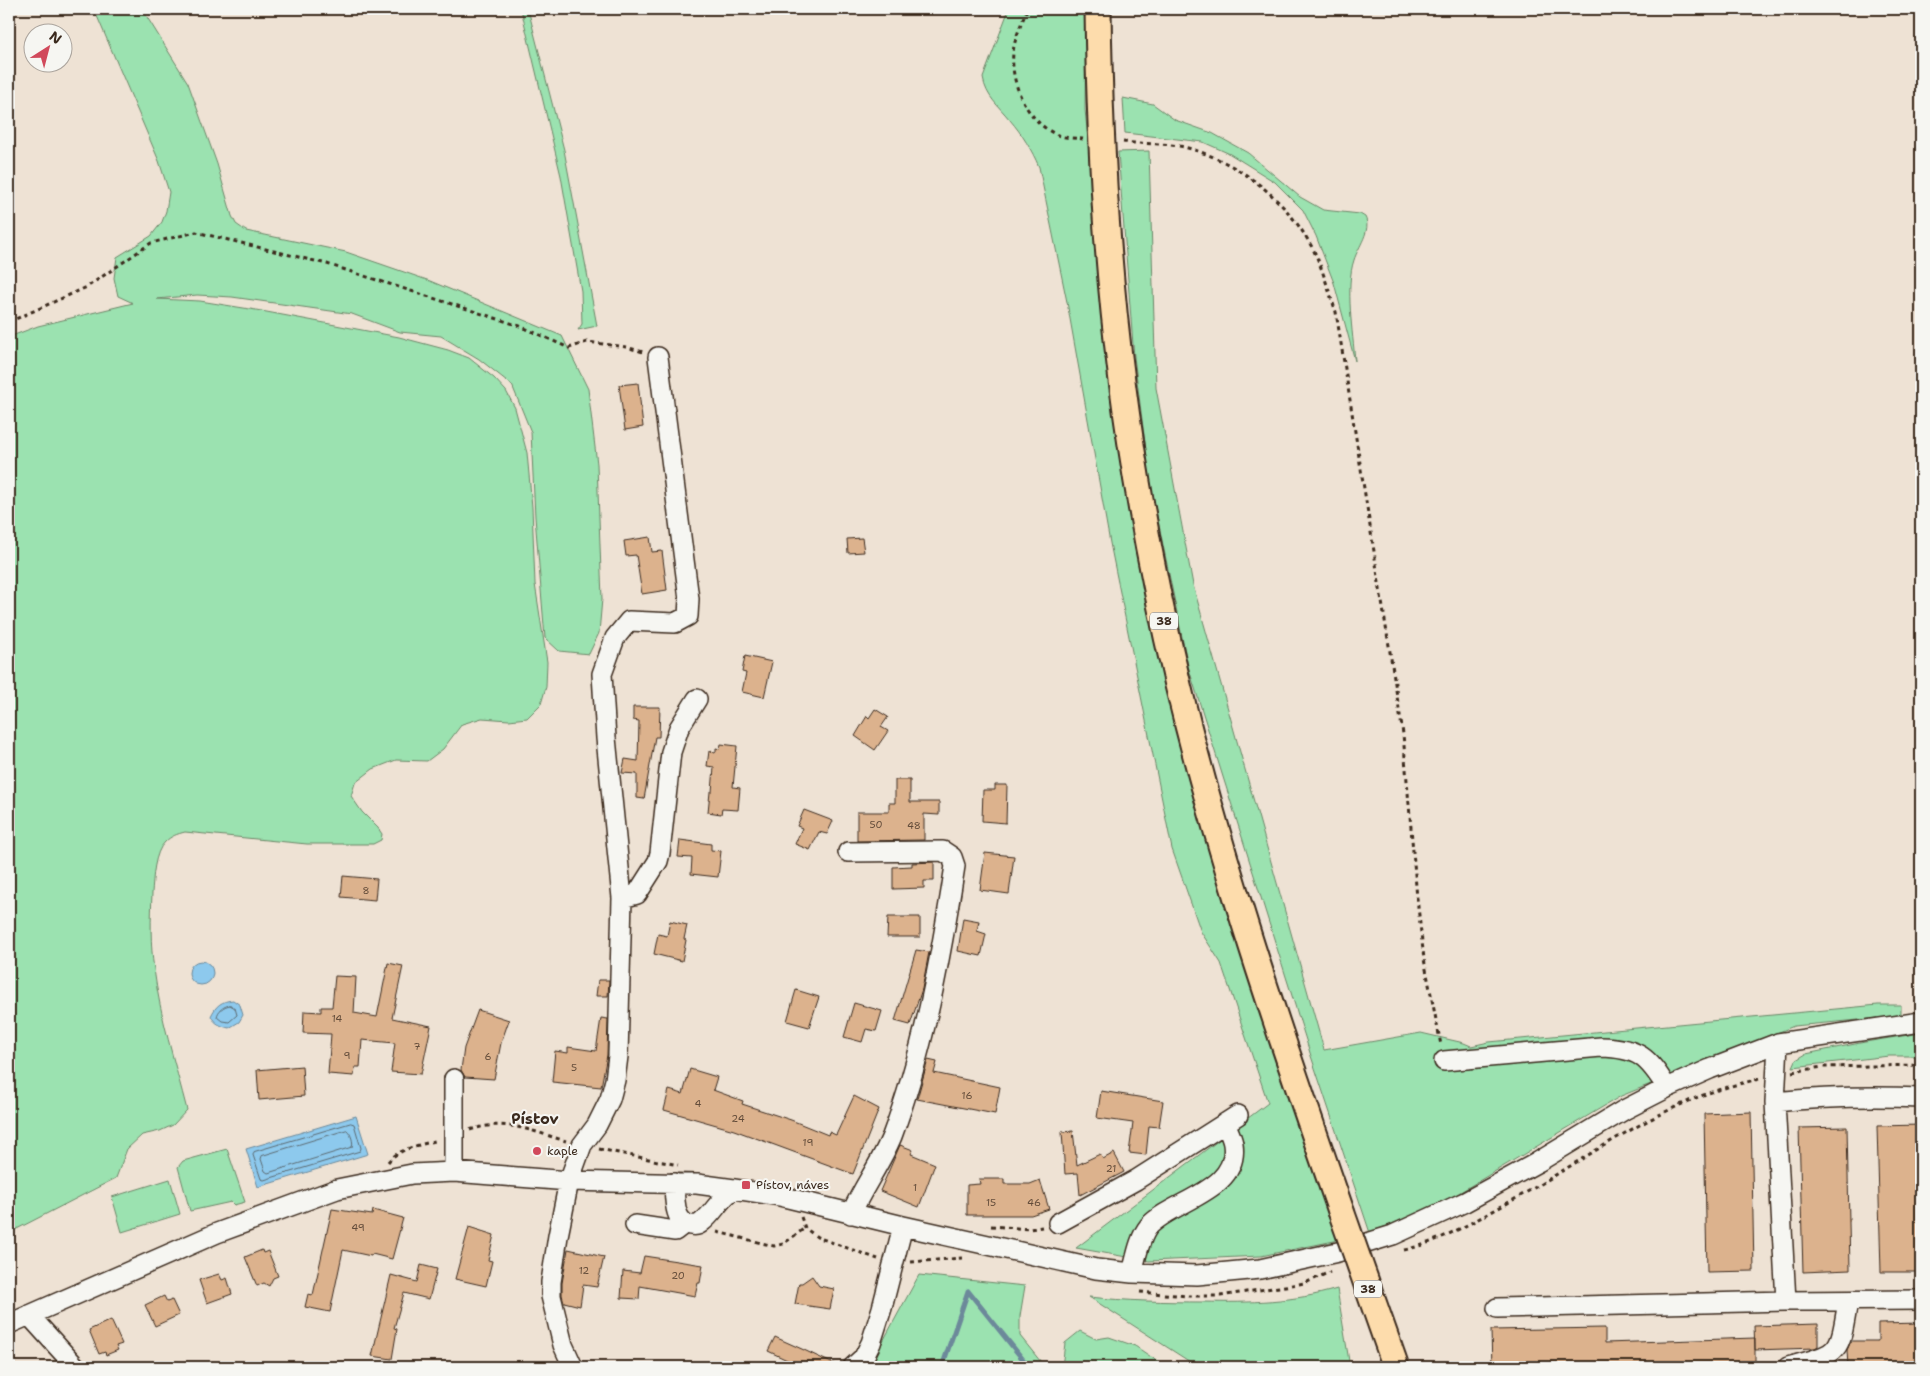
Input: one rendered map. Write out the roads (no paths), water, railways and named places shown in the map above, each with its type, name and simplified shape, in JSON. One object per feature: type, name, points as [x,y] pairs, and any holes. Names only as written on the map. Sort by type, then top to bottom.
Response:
[{"type":"main road","name":"38","points":[[1098,9],[1100,111],[1108,247],[1120,361],[1136,475],[1157,590],[1178,685],[1217,834],[1274,1018],[1396,1367]]},
{"type":"street","points":[[573,1367],[563,1345],[551,1296],[551,1282],[569,1181],[582,1145],[597,1125],[610,1099],[616,1080],[618,1056],[622,898],[606,738],[602,674],[615,638],[629,622],[675,623],[688,616],[689,599],[658,357]]},
{"type":"street","points":[[622,898],[637,894],[658,862],[674,738],[697,699]]},
{"type":"street","points":[[848,852],[943,851],[952,857],[955,866],[946,926],[908,1091],[891,1139],[851,1214]]},
{"type":"street","points":[[9,1324],[217,1233],[337,1189],[412,1174],[454,1172],[569,1181],[674,1183],[734,1189],[799,1201],[1096,1269],[1132,1282],[1260,1269],[1338,1252],[1393,1236],[1465,1202],[1538,1162],[1624,1110],[1667,1088],[1778,1043],[1921,1022]]},
{"type":"street","points":[[1778,1043],[1775,1102],[1786,1302]]},
{"type":"street","points":[[1444,1061],[1601,1047],[1622,1047],[1639,1054],[1654,1066],[1667,1088]]},
{"type":"street","points":[[454,1079],[454,1172]]},
{"type":"street","points":[[1775,1102],[1878,1096],[1921,1098]]},
{"type":"street","points":[[1058,1223],[1136,1180],[1232,1119],[1234,1155],[1228,1170],[1220,1180],[1204,1192],[1161,1216],[1148,1227],[1141,1242],[1132,1282]]},
{"type":"street","points":[[674,1183],[679,1218],[693,1223]]},
{"type":"street","points":[[635,1225],[675,1231],[693,1223],[734,1189]]},
{"type":"street","points":[[853,1367],[864,1357],[871,1343],[903,1226]]},
{"type":"street","points":[[1497,1308],[1921,1300]]},
{"type":"street","points":[[1788,1367],[1828,1356],[1838,1346],[1842,1336],[1848,1301]]},
{"type":"street","points":[[29,1315],[76,1367]]},
{"type":"water","points":[[196,961],[206,961],[213,968],[213,978],[206,985],[196,985],[189,978],[189,968]]},
{"type":"water","points":[[233,1000],[240,1005],[243,1015],[239,1022],[229,1028],[214,1021],[211,1016],[215,1009],[226,1001]]},
{"type":"water","points":[[356,1116],[368,1154],[258,1187],[246,1149]]},
{"type":"waterway","points":[[968,1291],[1029,1367]]},
{"type":"waterway","points":[[942,1367],[968,1291]]},
{"type":"place","name":"kaple","points":[[537,1151]]},
{"type":"place","name":"Pístov, náves","points":[[746,1185]]},
{"type":"district","name":"Pístov","points":[[535,1119]]}]
